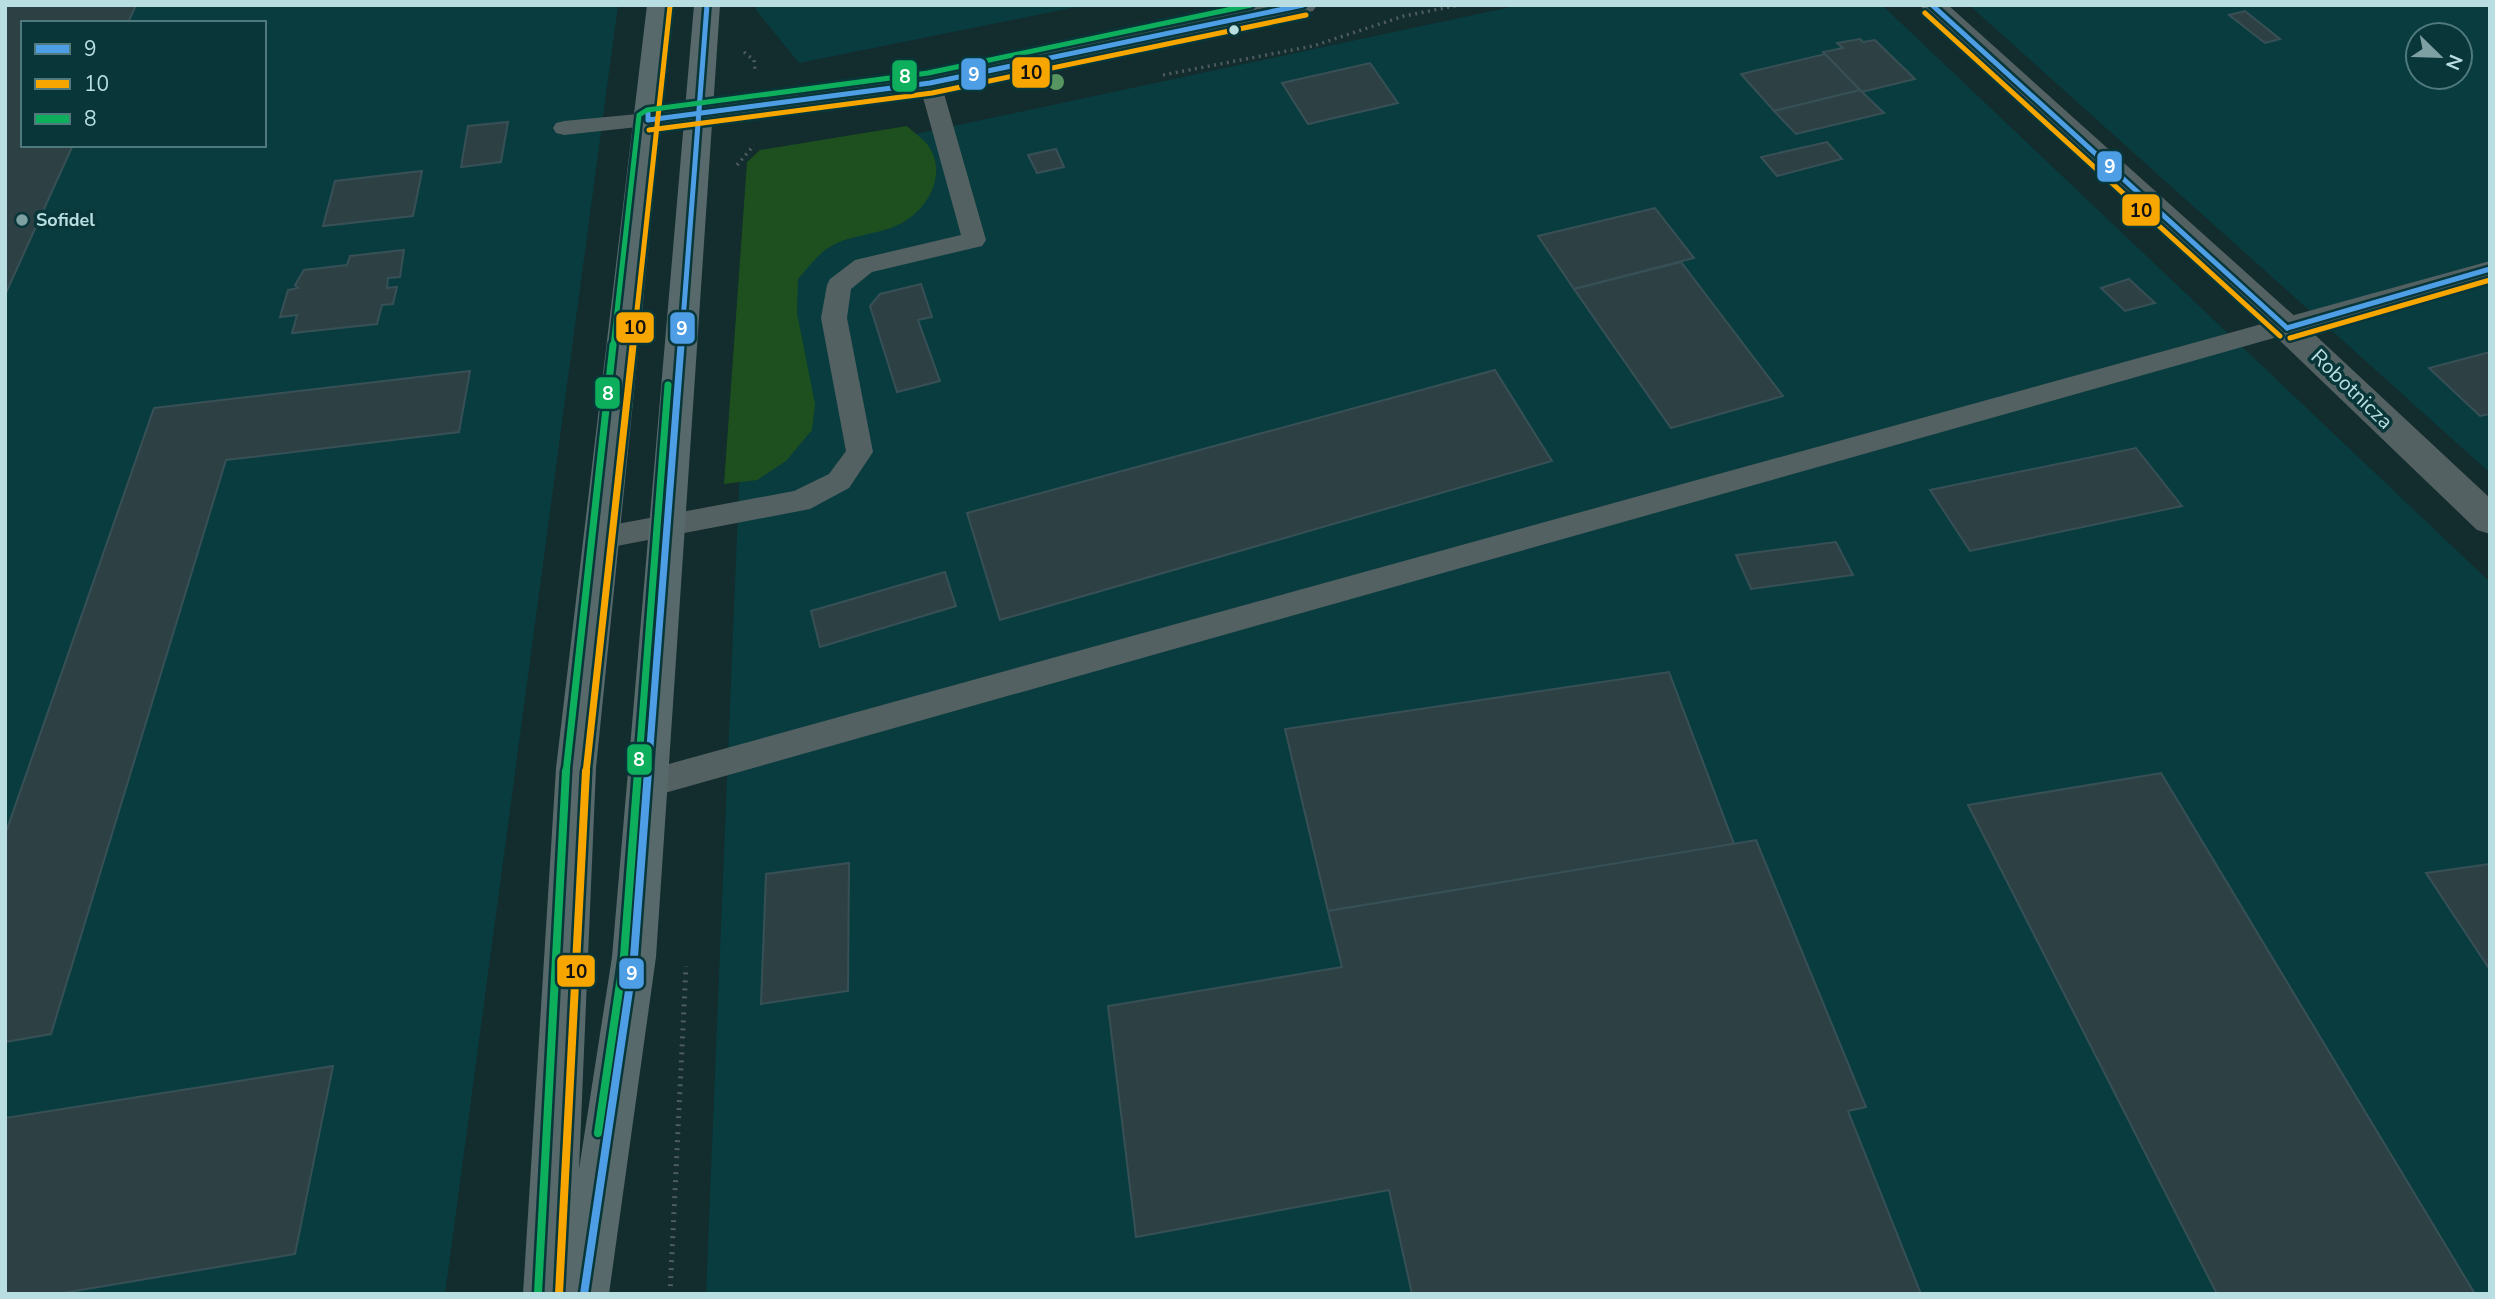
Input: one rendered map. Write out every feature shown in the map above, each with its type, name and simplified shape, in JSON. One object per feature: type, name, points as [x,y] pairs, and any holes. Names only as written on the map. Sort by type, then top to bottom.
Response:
[{"type":"main road","points":[[548,1294],[576,768],[660,5]]},
{"type":"main road","points":[[584,1294],[634,957],[707,5]]},
{"type":"street","points":[[648,120],[930,83],[1304,5]]},
{"type":"street","name":"Robotnicza","points":[[1932,5],[2287,328],[2490,520]]},
{"type":"lane","points":[[601,538],[800,501],[839,481],[860,452],[834,318],[839,285],[864,266],[974,240],[930,83]]},
{"type":"lane","points":[[564,128],[648,120]]},
{"type":"lane","points":[[646,784],[2287,328],[2490,269]]},
{"type":"shaded area","points":[[5,5],[618,5],[445,1294],[5,1294]]},
{"type":"shaded area","points":[[756,5],[1086,5],[799,63],[756,10]]},
{"type":"shaded area","points":[[1520,5],[1882,5],[2490,582],[2490,1294],[706,1294],[752,169]]},
{"type":"shaded area","points":[[1969,5],[2490,5],[2490,473]]},
{"type":"green space","points":[[907,126],[927,144],[933,155],[936,178],[927,200],[910,218],[900,224],[832,245],[817,257],[798,279],[797,313],[815,404],[812,430],[786,461],[757,480],[724,484],[747,162],[760,150]]},
{"type":"building","name":"Sofidel","points":[[5,5],[136,5],[129,21],[21,21],[21,147],[72,147],[5,295]]},
{"type":"building","points":[[2245,11],[2280,39],[2265,43],[2229,15]]},
{"type":"building","points":[[1860,39],[1863,42],[1875,40],[1915,79],[1862,92],[1823,52],[1843,48],[1837,43]]},
{"type":"building","points":[[1825,54],[1860,90],[1774,111],[1741,74]]},
{"type":"building","points":[[1370,63],[1398,103],[1308,124],[1282,83]]},
{"type":"building","points":[[1860,90],[1884,113],[1796,134],[1774,111]]},
{"type":"building","points":[[508,122],[501,162],[461,167],[468,126]]},
{"type":"building","points":[[1827,142],[1842,159],[1777,176],[1761,157]]},
{"type":"building","points":[[1056,149],[1064,167],[1037,173],[1028,155]]},
{"type":"building","points":[[422,171],[413,216],[323,226],[335,181]]},
{"type":"building","points":[[1655,208],[1694,258],[1574,289],[1538,236]]},
{"type":"building","points":[[404,250],[400,277],[388,278],[387,288],[397,287],[393,304],[382,305],[377,324],[292,333],[297,315],[280,317],[288,290],[298,288],[295,285],[304,270],[347,265],[350,256]]},
{"type":"building","points":[[1681,262],[1783,396],[1671,428],[1574,289]]},
{"type":"building","points":[[2129,279],[2155,303],[2125,311],[2101,288]]},
{"type":"building","points":[[921,284],[932,317],[918,320],[940,381],[897,392],[870,306],[880,294]]},
{"type":"building","points":[[2490,352],[2490,414],[2480,416],[2429,368]]},
{"type":"building","points":[[1495,370],[1552,461],[1000,620],[967,513]]},
{"type":"building","points":[[470,371],[459,432],[226,460],[51,1034],[5,1042],[5,835],[154,408]]},
{"type":"building","points":[[2136,448],[2182,506],[1970,551],[1930,490]]},
{"type":"building","points":[[1836,542],[1853,575],[1751,589],[1736,555]]},
{"type":"building","points":[[945,572],[956,606],[820,647],[811,611]]},
{"type":"building","points":[[1669,672],[1734,844],[1328,911],[1285,729]]},
{"type":"building","points":[[2161,773],[2475,1294],[2217,1294],[1968,805]]},
{"type":"building","points":[[1756,840],[1866,1107],[1848,1111],[1921,1294],[1412,1294],[1389,1190],[1136,1237],[1108,1006],[1342,967],[1328,911]]},
{"type":"building","points":[[849,863],[848,991],[761,1004],[766,874]]},
{"type":"building","points":[[2490,864],[2490,970],[2426,873]]},
{"type":"building","points":[[333,1066],[295,1254],[57,1294],[5,1294],[5,1118]]},
{"type":"transit line","name":"9","points":[[584,1294],[634,957],[707,5]]},
{"type":"transit line","name":"8","points":[[538,1293],[566,767],[639,115],[647,110],[928,73],[1251,5]]},
{"type":"transit line","name":"9","points":[[648,113],[648,120],[930,83],[1303,5]]},
{"type":"transit line","name":"9","points":[[1932,5],[2287,328]]},
{"type":"transit line","name":"10","points":[[559,1294],[586,769],[670,6]]},
{"type":"transit line","name":"10","points":[[1925,13],[2280,336]]},
{"type":"transit line","name":"10","points":[[649,130],[932,93],[1306,15]]},
{"type":"transit line","name":"9","points":[[2287,328],[2490,269]]},
{"type":"transit line","name":"10","points":[[2290,338],[2490,280]]},
{"type":"transit line","name":"8","points":[[598,1133],[624,956],[668,385]]},
{"type":"place","name":"Sofidel","points":[[22,220]]}]
